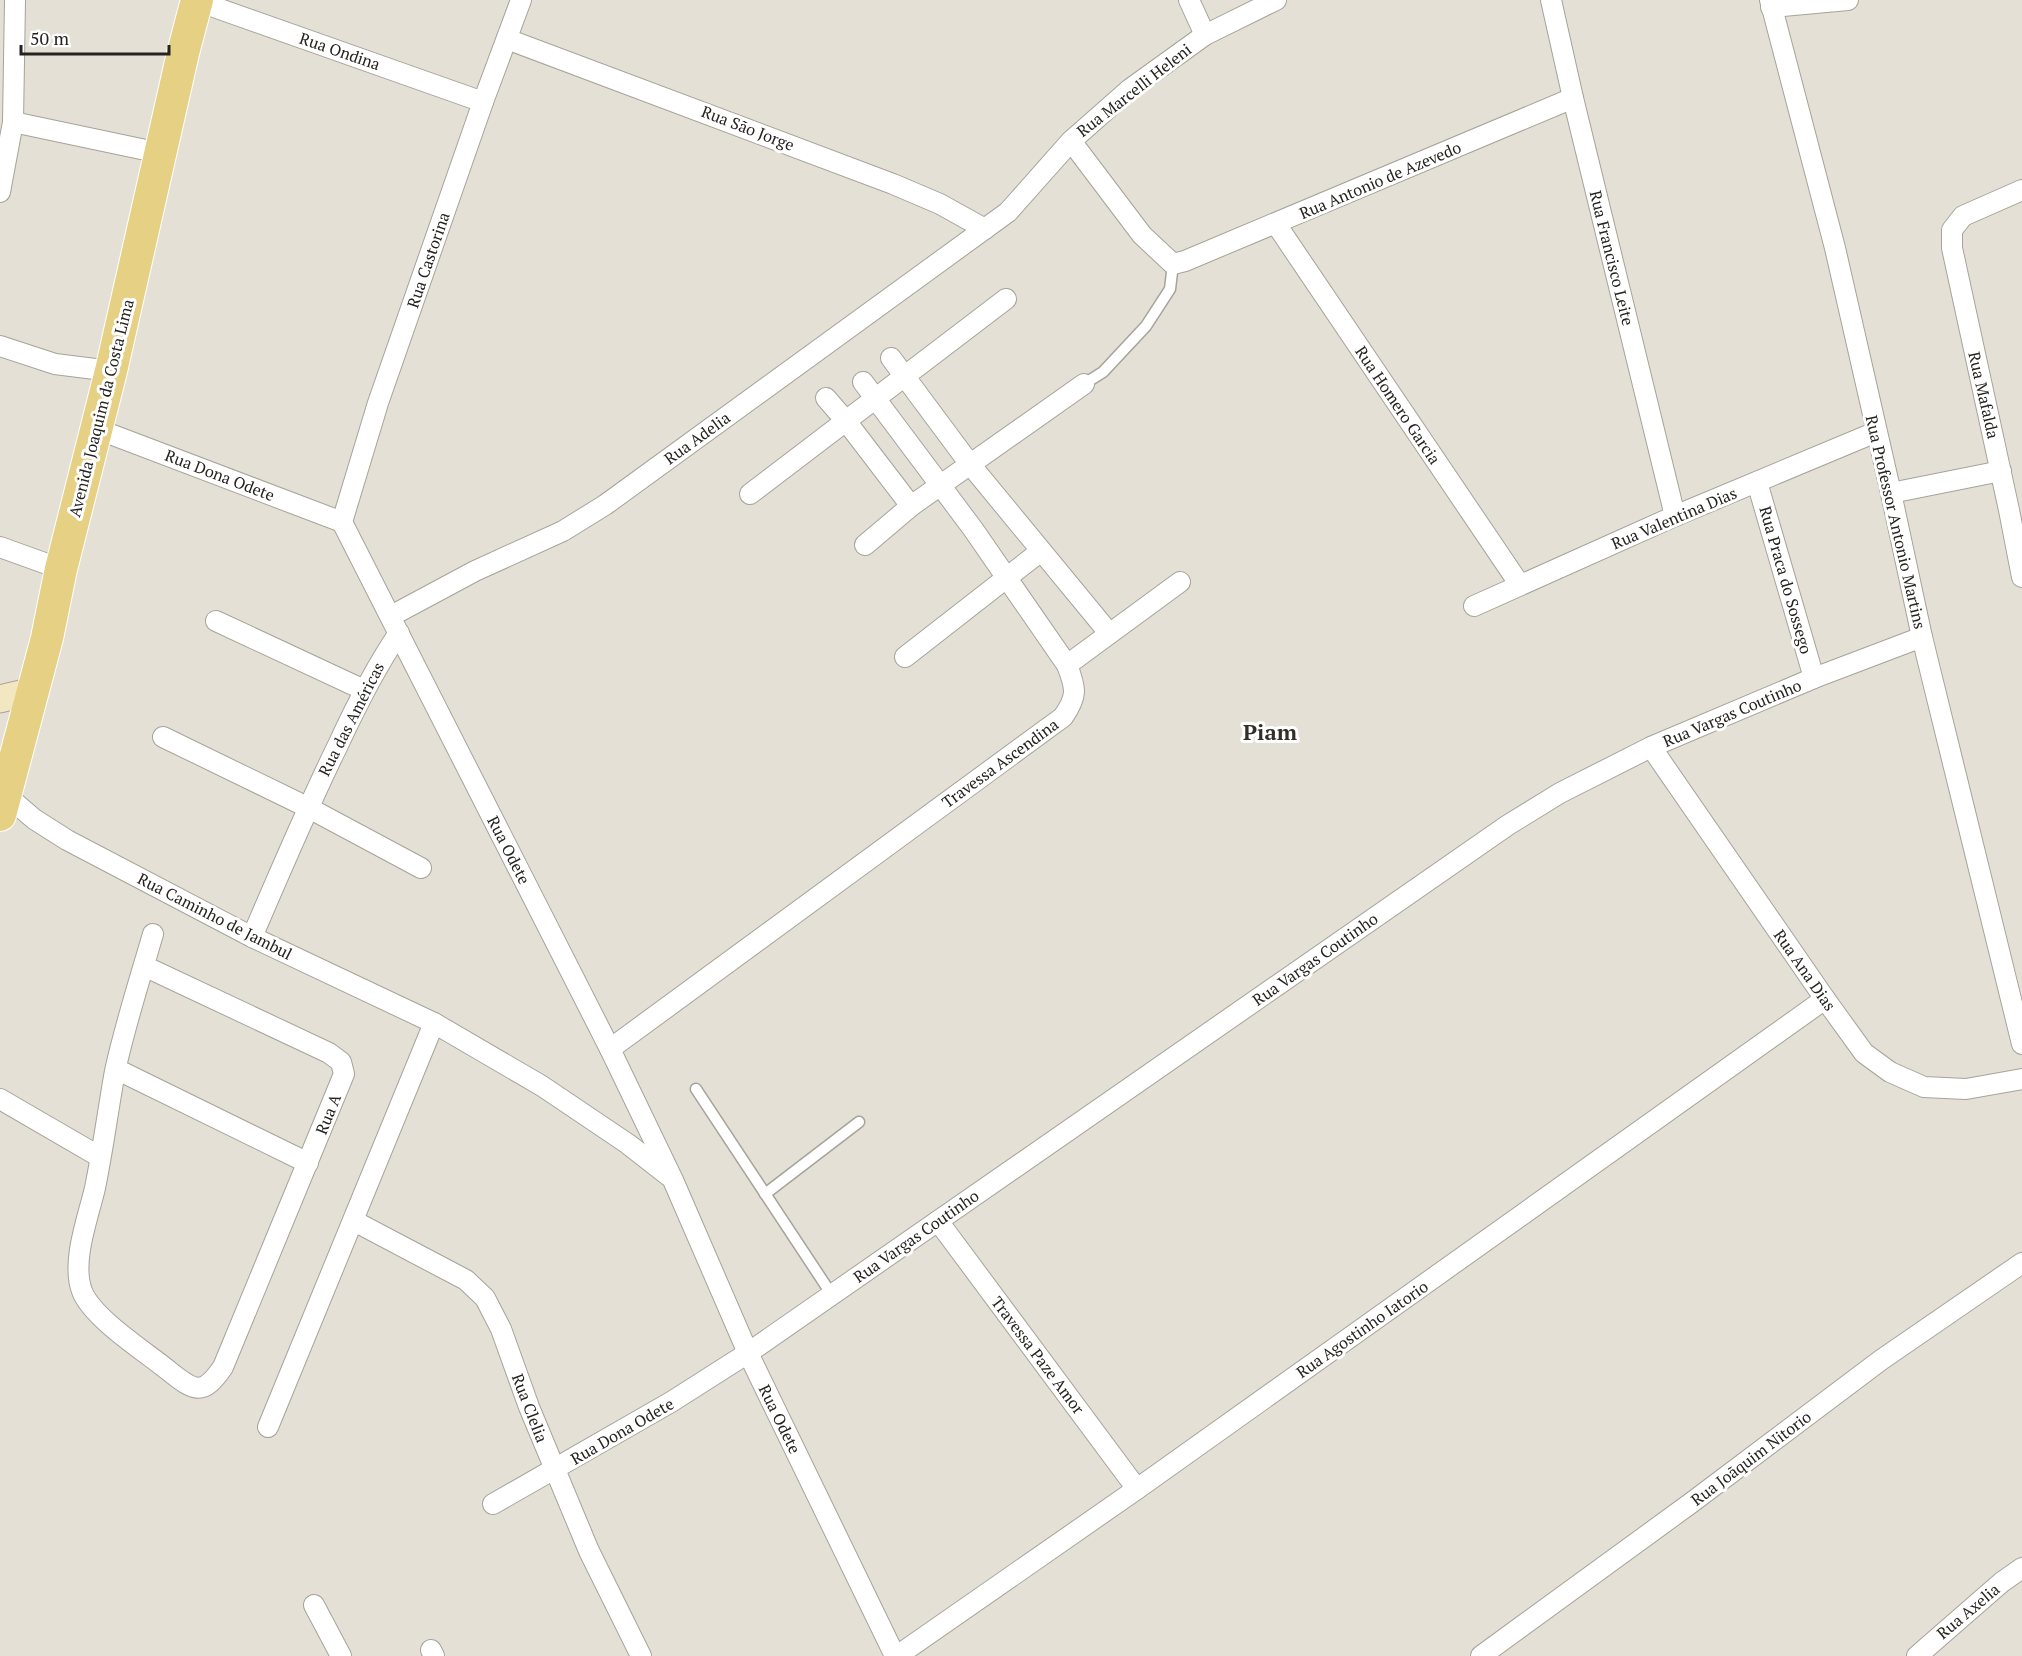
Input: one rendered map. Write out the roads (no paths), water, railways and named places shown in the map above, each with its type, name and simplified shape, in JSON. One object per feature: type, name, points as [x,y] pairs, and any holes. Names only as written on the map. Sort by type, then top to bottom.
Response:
[{"type":"main road","name":"Avenida Joaquim da Costa Lima","points":[[2,800],[33,691],[97,429],[197,1]]},
{"type":"main road","points":[[0,699],[33,691]]},
{"type":"street","points":[[0,192],[13,122],[15,0]]},
{"type":"street","name":"Rua Castorina","points":[[342,522],[378,403],[521,0]]},
{"type":"street","points":[[1188,0],[1205,35]]},
{"type":"street","name":"Rua Marcelli Heleni","points":[[985,229],[1008,212],[1071,141],[1130,89],[1205,35],[1276,0]]},
{"type":"street","name":"Rua Francisco Leite","points":[[1551,0],[1675,516]]},
{"type":"street","points":[[1771,3],[1840,0]]},
{"type":"street","name":"Rua Ondina","points":[[197,1],[483,102]]},
{"type":"street","name":"Rua Professor Antonio Martins","points":[[1771,3],[1835,248],[1922,637],[2022,1044]]},
{"type":"street","name":"Rua São Jorge","points":[[507,39],[893,184],[940,204],[985,229]]},
{"type":"street","name":"Rua Antonio de Azevedo","points":[[1179,263],[1573,98]]},
{"type":"street","points":[[13,122],[160,153]]},
{"type":"street","points":[[1071,141],[1142,235],[1179,263]]},
{"type":"street","name":"Rua Mafalda","points":[[2022,190],[1964,216],[1952,230],[1952,248],[2001,471],[2016,507],[2022,577]]},
{"type":"street","name":"Rua Homero Garcia","points":[[1276,224],[1520,585]]},
{"type":"street","name":"Rua Adelia","points":[[395,625],[475,571],[563,531],[605,504],[985,229]]},
{"type":"street","points":[[750,494],[1006,299]]},
{"type":"street","points":[[0,346],[55,364],[111,371]]},
{"type":"street","points":[[891,358],[969,463],[1109,633]]},
{"type":"street","name":"Travessa Ascendina","points":[[610,1049],[1063,717],[1073,703],[1075,686],[1067,665],[940,485],[863,382]]},
{"type":"street","points":[[865,545],[911,506],[969,463],[1084,384]]},
{"type":"street","points":[[826,398],[911,506]]},
{"type":"street","name":"Rua Dona Odete","points":[[97,429],[342,522]]},
{"type":"street","name":"Rua Valentina Dias","points":[[1474,606],[1675,516],[1876,432]]},
{"type":"street","points":[[1891,493],[2001,471]]},
{"type":"street","name":"Rua Praca do Sossego","points":[[1757,482],[1814,678]]},
{"type":"street","name":"Rua Odete","points":[[342,522],[610,1049],[673,1180],[748,1353],[896,1656]]},
{"type":"street","points":[[0,546],[62,569]]},
{"type":"street","points":[[905,657],[1041,551]]},
{"type":"street","points":[[1067,665],[1180,582]]},
{"type":"street","points":[[216,621],[364,690]]},
{"type":"street","name":"Rua das Américas","points":[[252,937],[307,807],[383,656],[395,625]]},
{"type":"street","name":"Rua Vargas Coutinho","points":[[748,1353],[1508,825],[1560,793],[1651,747],[1814,678],[1922,637]]},
{"type":"street","points":[[163,737],[307,807],[421,868]]},
{"type":"street","name":"Rua Ana Dias","points":[[1651,747],[1864,1053],[1890,1072],[1924,1087],[1966,1089],[2022,1079]]},
{"type":"street","name":"Rua Caminho de Jambul","points":[[2,800],[67,840],[252,937],[434,1023]]},
{"type":"street","points":[[0,1099],[100,1157],[116,1069],[153,934]]},
{"type":"street","name":"Rua A","points":[[100,1157],[78,1261],[82,1291],[97,1313],[175,1376],[191,1387],[202,1388],[212,1384],[223,1367],[344,1074],[341,1062],[329,1053],[144,966]]},
{"type":"street","name":"Rua Agostinho Iatorio","points":[[896,1656],[1137,1489],[1825,999]]},
{"type":"street","points":[[268,1427],[434,1023]]},
{"type":"street","name":"Rua Odete","points":[[434,1023],[542,1086],[628,1144],[673,1180]]},
{"type":"street","points":[[116,1069],[308,1163]]},
{"type":"street","name":"Rua Clelia","points":[[354,1221],[466,1281],[485,1298],[501,1329],[554,1470],[589,1551],[641,1656]]},
{"type":"street","name":"Travessa Paze Amor","points":[[938,1221],[1137,1489]]},
{"type":"street","name":"Rua Joãquim Nitorio","points":[[1481,1656],[1691,1503],[1881,1360],[2022,1263]]},
{"type":"street","name":"Rua Dona Odete","points":[[493,1504],[671,1402],[748,1353]]},
{"type":"street","name":"Rua Axelia","points":[[1917,1656],[2002,1582],[2022,1568]]},
{"type":"street","points":[[314,1605],[342,1656]]},
{"type":"lane","points":[[1084,384],[1103,372],[1146,327],[1170,289],[1179,263]]},
{"type":"lane","points":[[696,1089],[832,1295]]},
{"type":"lane","points":[[765,1194],[859,1122]]},
{"type":"district","name":"Piam","points":[[1270,732]]}]
